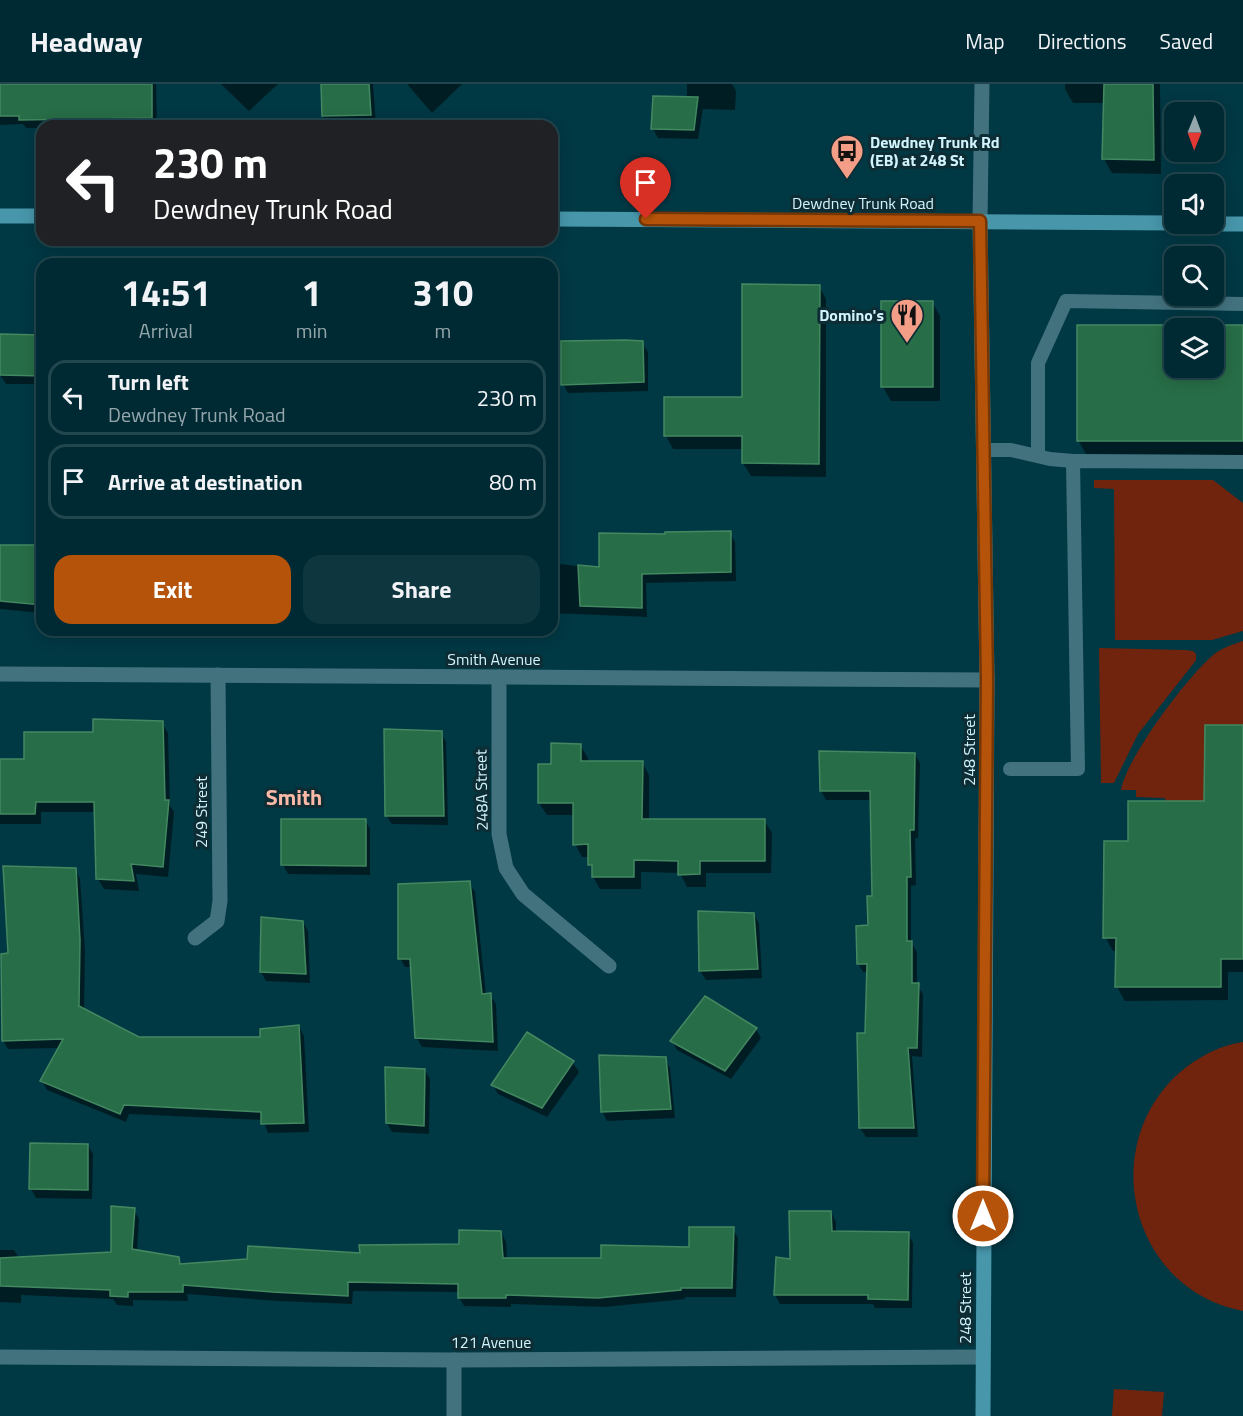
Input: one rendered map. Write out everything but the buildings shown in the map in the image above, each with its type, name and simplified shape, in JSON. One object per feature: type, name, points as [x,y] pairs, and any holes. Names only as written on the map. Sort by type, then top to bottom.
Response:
[{"type":"street","name":"248 Street","points":[[982,84],[980,221],[987,680],[983,1416]]},
{"type":"street","points":[[0,216],[36,216]]},
{"type":"street","name":"Dewdney Trunk Road","points":[[558,219],[1164,223]]},
{"type":"street","points":[[1224,224],[1243,224]]},
{"type":"street","name":"Smith Avenue","points":[[0,674],[987,680]]},
{"type":"street","name":"249 Street","points":[[195,938],[217,921],[220,901],[218,675]]},
{"type":"street","name":"248A Street","points":[[499,677],[499,834],[507,868],[523,894],[609,966]]},
{"type":"street","name":"121 Avenue","points":[[0,1357],[454,1360],[982,1357]]},
{"type":"street","points":[[454,1360],[454,1416]]},
{"type":"lane","points":[[1038,455],[1038,363],[1066,301],[1243,304]]},
{"type":"lane","points":[[984,450],[1011,450],[1050,459],[1073,461],[1243,462]]},
{"type":"lane","points":[[1010,769],[1078,769],[1073,461]]},
{"type":"shaded area","points":[[1094,480],[1213,480],[1243,503],[1243,631],[1212,640],[1115,640],[1114,489],[1094,488]]},
{"type":"shaded area","points":[[1243,641],[1243,725],[1205,725],[1205,801],[1167,801],[1164,798],[1136,797],[1136,790],[1121,790],[1125,776],[1147,737],[1192,677],[1217,652]]},
{"type":"shaded area","points":[[1099,648],[1185,650],[1196,654],[1196,660],[1138,734],[1114,783],[1101,783]]},
{"type":"shaded area","points":[[1243,1042],[1243,1311],[1204,1297],[1173,1274],[1150,1243],[1137,1208],[1133,1171],[1140,1133],[1157,1098],[1192,1063],[1220,1048]]},
{"type":"shaded area","points":[[1114,1389],[1164,1392],[1162,1416],[1112,1416]]},
{"type":"place","name":"Dewdney Trunk Rd (EB) at 248 St","points":[[847,180]]},
{"type":"place","name":"Domino's","points":[[907,344]]},
{"type":"district","name":"Smith","points":[[294,797]]},
{"type":"route","points":[[646,219],[980,221],[987,680],[983,1216]]}]
